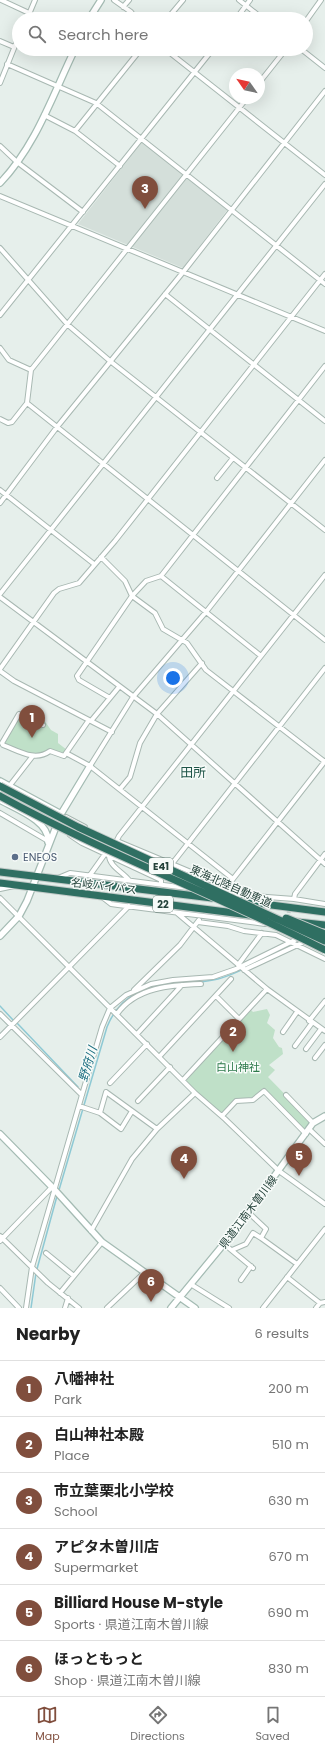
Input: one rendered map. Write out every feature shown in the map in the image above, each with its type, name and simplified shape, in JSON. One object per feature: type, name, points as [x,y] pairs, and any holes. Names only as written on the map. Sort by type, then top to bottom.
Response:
[{"type":"highway","name":"東海北陸自動車道","points":[[0,786],[78,827],[325,941]]},
{"type":"highway","name":"東海北陸自動車道","points":[[0,798],[76,836],[325,950]]},
{"type":"highway","name":"名岐バイパス","points":[[0,872],[325,912]]},
{"type":"highway","name":"名岐バイパス","points":[[0,883],[325,925]]},
{"type":"highway","points":[[204,886],[325,933]]},
{"type":"street","points":[[1,0],[27,12]]},
{"type":"street","points":[[29,12],[35,0]]},
{"type":"street","points":[[93,12],[101,0]]},
{"type":"street","points":[[114,0],[130,12]]},
{"type":"street","points":[[123,7],[129,0]]},
{"type":"street","points":[[173,12],[184,0]]},
{"type":"street","points":[[239,0],[254,12]]},
{"type":"street","points":[[241,12],[250,0]]},
{"type":"street","points":[[312,12],[321,0]]},
{"type":"street","points":[[0,41],[12,46]]},
{"type":"street","points":[[0,83],[1,76],[12,52]]},
{"type":"street","points":[[0,183],[30,143],[72,56]]},
{"type":"street","points":[[75,131],[134,56]]},
{"type":"street","points":[[174,56],[240,107],[325,176]]},
{"type":"street","points":[[0,315],[207,56]]},
{"type":"street","points":[[265,75],[280,56]]},
{"type":"street","points":[[310,56],[325,68]]},
{"type":"street","points":[[7,64],[58,85],[96,103],[187,173],[325,284]]},
{"type":"street","points":[[0,503],[110,361],[184,271],[325,91]]},
{"type":"street","points":[[0,419],[8,423],[12,422],[27,403],[31,370],[242,104]]},
{"type":"street","points":[[44,115],[75,131],[120,166]]},
{"type":"street","points":[[0,146],[17,162],[83,212]]},
{"type":"street","points":[[325,184],[0,596],[86,663],[157,714],[193,744],[325,864]]},
{"type":"street","points":[[0,196],[128,247],[237,295],[325,331]]},
{"type":"street","points":[[0,248],[68,325],[110,361],[200,433],[325,530]]},
{"type":"street","points":[[112,732],[14,680],[0,670],[54,593],[59,589],[79,583],[148,499],[325,274]]},
{"type":"street","points":[[165,294],[325,422]]},
{"type":"street","points":[[0,348],[9,360],[31,370]]},
{"type":"street","points":[[110,698],[79,680],[77,676],[132,596],[146,581],[161,576],[325,366]]},
{"type":"street","points":[[27,403],[325,640]]},
{"type":"street","points":[[217,478],[233,458]]},
{"type":"street","points":[[0,936],[19,916],[61,814],[133,697],[206,612],[325,460]]},
{"type":"street","points":[[0,490],[94,564]]},
{"type":"street","points":[[101,557],[125,581],[132,596],[155,613],[162,630],[187,643],[206,670],[325,762],[233,879],[227,887],[226,893]]},
{"type":"street","points":[[129,880],[111,864],[110,856],[116,841],[325,575]]},
{"type":"street","points":[[161,576],[261,656]]},
{"type":"street","points":[[120,789],[130,777],[140,743],[157,714],[202,663]]},
{"type":"street","points":[[161,882],[170,864],[325,668]]},
{"type":"street","points":[[43,725],[19,714],[2,743],[3,745],[32,757],[46,754],[50,751],[64,756],[90,721],[119,687]]},
{"type":"street","points":[[66,753],[90,766],[233,879]]},
{"type":"street","points":[[32,757],[0,798],[39,823],[47,832],[48,841],[46,851]]},
{"type":"street","points":[[0,781],[61,814],[116,841],[227,887]]},
{"type":"street","points":[[0,813],[48,841]]},
{"type":"street","points":[[56,827],[161,882]]},
{"type":"street","points":[[90,876],[105,854]]},
{"type":"street","points":[[292,899],[325,854]]},
{"type":"street","points":[[57,878],[70,874],[161,882],[226,893],[292,899],[325,904]]},
{"type":"street","points":[[0,889],[16,885]]},
{"type":"street","points":[[102,897],[111,904],[325,933]]},
{"type":"street","points":[[0,898],[195,1093],[222,1116],[279,1171],[325,1204]]},
{"type":"street","points":[[0,1037],[129,906]]},
{"type":"street","points":[[177,913],[267,989],[323,1030],[306,1049]]},
{"type":"street","points":[[133,992],[180,945],[194,928],[200,916]]},
{"type":"street","points":[[198,922],[228,926],[293,941],[297,945],[325,959]]},
{"type":"street","points":[[241,968],[262,933]]},
{"type":"street","points":[[285,939],[286,934]]},
{"type":"street","points":[[241,968],[293,941]]},
{"type":"street","points":[[26,1308],[33,1268],[55,1190],[82,1107],[82,1095],[102,1027],[126,995],[164,981],[213,977],[241,968],[302,944]]},
{"type":"street","points":[[159,1057],[232,979]]},
{"type":"street","points":[[114,1011],[141,995],[165,986],[201,984]]},
{"type":"street","points":[[137,1034],[182,985]]},
{"type":"street","points":[[183,1080],[267,989]]},
{"type":"street","points":[[216,996],[239,1019]]},
{"type":"street","points":[[295,1046],[325,1002]]},
{"type":"street","points":[[283,1032],[297,1012]]},
{"type":"street","points":[[0,1014],[82,1095]]},
{"type":"street","points":[[110,1083],[147,1044]]},
{"type":"street","points":[[315,1058],[325,1045]]},
{"type":"street","points":[[138,1101],[170,1067]]},
{"type":"street","points":[[222,1116],[236,1101],[253,1100],[264,1091],[307,1132],[325,1144]]},
{"type":"street","points":[[100,1113],[106,1092],[157,1129]]},
{"type":"street","points":[[91,1231],[132,1159],[157,1129],[195,1093]]},
{"type":"street","points":[[286,1095],[314,1123]]},
{"type":"street","points":[[82,1107],[100,1113],[121,1129],[132,1111]]},
{"type":"street","name":"県道江南木曽川線","points":[[171,1308],[192,1285],[224,1244],[314,1123],[325,1116]]},
{"type":"street","points":[[0,1134],[55,1190],[102,1242],[196,1308]]},
{"type":"street","points":[[55,1190],[1,1238],[60,1293],[79,1308]]},
{"type":"street","points":[[248,1212],[266,1229],[261,1238]]},
{"type":"street","points":[[263,1308],[325,1229]]},
{"type":"street","points":[[232,1250],[246,1244],[253,1233],[297,1264]]},
{"type":"street","points":[[60,1293],[102,1242]]},
{"type":"street","points":[[224,1244],[252,1267],[241,1280]]},
{"type":"street","points":[[46,1252],[74,1276]]},
{"type":"street","points":[[107,1308],[145,1272]]},
{"type":"street","points":[[287,1277],[323,1303],[316,1308]]},
{"type":"street","points":[[192,1285],[229,1308]]},
{"type":"street","points":[[0,1288],[19,1308]]},
{"type":"street","points":[[65,1308],[68,1298]]},
{"type":"shaded area","points":[[143,141],[228,209],[183,268],[78,224]]},
{"type":"green space","points":[[21,714],[36,722],[40,719],[44,720],[51,730],[58,734],[58,743],[67,750],[64,756],[50,751],[32,757],[1,743],[6,731]]},
{"type":"green space","name":"白山神社","points":[[249,1008],[253,1012],[267,1009],[270,1015],[267,1023],[275,1030],[273,1038],[279,1047],[282,1048],[283,1054],[269,1065],[275,1070],[268,1077],[313,1123],[307,1132],[263,1088],[258,1094],[239,1101],[220,1115],[185,1082]]},
{"type":"waterway","name":"野府川","points":[[59,1190],[107,1027],[116,1010],[127,999],[140,992],[154,987],[202,982],[226,977],[245,969],[291,945]]},
{"type":"waterway","points":[[0,1006],[13,1020]]},
{"type":"waterway","points":[[17,1023],[78,1087]]},
{"type":"waterway","name":"野府川","points":[[37,1269],[57,1196]]},
{"type":"waterway","name":"野府川","points":[[31,1308],[36,1273]]},
{"type":"tunnel","points":[[288,919],[290,901]]},
{"type":"place","name":"市立葉栗北小学校","points":[[145,209]]},
{"type":"place","name":"八幡神社","points":[[32,738]]},
{"type":"place","name":"ENEOS","points":[[15,857]]},
{"type":"place","name":"白山神社本殿","points":[[233,1052]]},
{"type":"place","name":"Billiard House M-style","points":[[299,1176]]},
{"type":"place","name":"アピタ木曽川店","points":[[184,1179]]},
{"type":"place","name":"ほっともっと","points":[[151,1302]]},
{"type":"district","name":"田所","points":[[193,772]]}]
